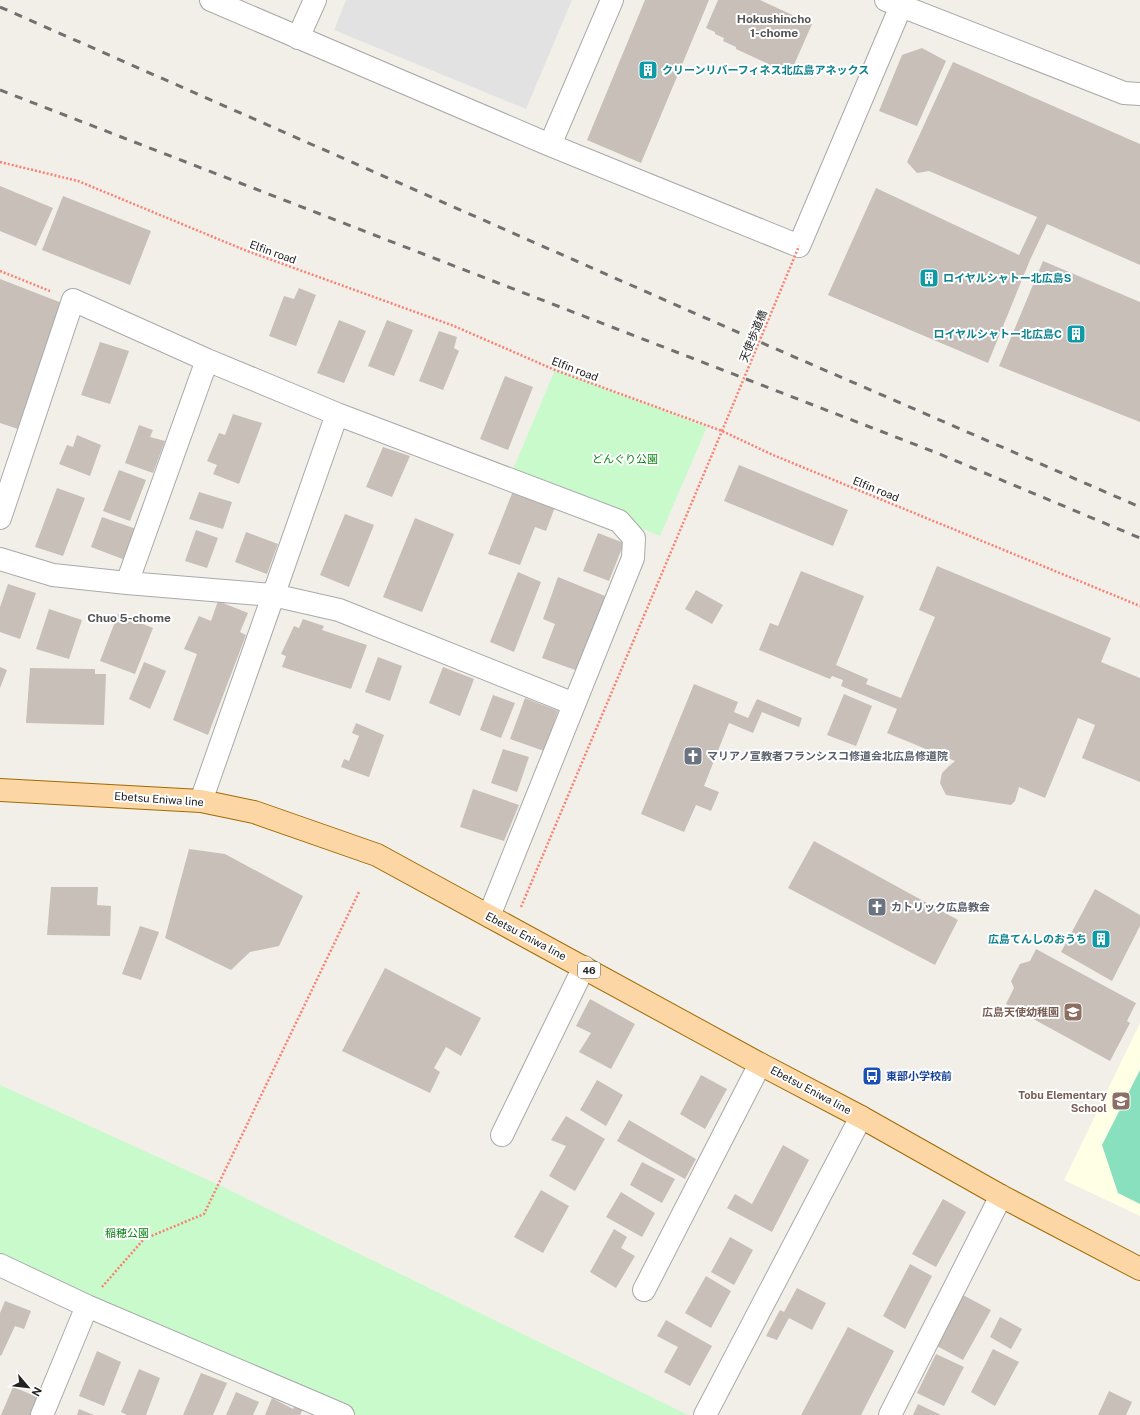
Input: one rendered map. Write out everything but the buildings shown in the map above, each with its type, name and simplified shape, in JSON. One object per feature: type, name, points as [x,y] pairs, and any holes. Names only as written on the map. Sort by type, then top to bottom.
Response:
[{"type":"main road","name":"Ebetsu Eniwa line","points":[[0,790],[201,801],[254,812],[377,855],[760,1064],[861,1117],[1001,1196],[1140,1269]]},
{"type":"street","points":[[211,0],[550,145],[798,246],[893,3],[1124,93],[1140,94]]},
{"type":"street","points":[[298,38],[315,0]]},
{"type":"street","points":[[550,145],[612,0]]},
{"type":"street","points":[[0,518],[73,300],[207,360],[337,414],[618,521],[634,538],[633,558],[489,916]]},
{"type":"street","points":[[126,583],[207,360]]},
{"type":"street","points":[[201,801],[337,414]]},
{"type":"street","points":[[0,559],[53,575],[126,583],[273,595],[339,610],[574,704]]},
{"type":"street","points":[[502,1135],[584,967]]},
{"type":"street","points":[[644,1290],[760,1064]]},
{"type":"street","points":[[705,1415],[861,1117]]},
{"type":"street","points":[[890,1415],[1001,1196]]},
{"type":"street","points":[[0,1265],[87,1306],[343,1415]]},
{"type":"street","points":[[42,1415],[87,1306]]},
{"type":"path","name":"Elfin road","points":[[0,162],[78,181],[247,251],[454,326],[555,370],[722,431],[773,455],[1140,606]]},
{"type":"path","name":"天使歩道橋","points":[[512,928],[722,431],[798,246]]},
{"type":"path","points":[[0,271],[73,300]]},
{"type":"path","points":[[87,1306],[144,1239],[204,1214],[359,892]]},
{"type":"shaded area","points":[[346,0],[572,0],[526,109],[334,30]]},
{"type":"shaded area","name":"Tobu Elementary School","points":[[1140,1023],[1140,1216],[1064,1180]]},
{"type":"green space","name":"どんぐり公園","points":[[555,370],[707,427],[660,536],[511,474]]},
{"type":"green space","points":[[1140,1070],[1140,1204],[1118,1193],[1102,1145]]},
{"type":"green space","name":"稲穂公園","points":[[0,1085],[219,1185],[688,1415],[343,1415],[0,1265]]},
{"type":"railway","points":[[0,7],[760,342],[1140,507]]},
{"type":"railway","points":[[0,90],[937,453],[1140,538]]},
{"type":"place","name":"クリーンリバーフィネス北広島アネックス","points":[[648,70]]},
{"type":"place","name":"ロイヤルシャトー北広島S","points":[[929,278]]},
{"type":"place","name":"ロイヤルシャトー北広島C","points":[[1076,334]]},
{"type":"place","name":"マリアノ宣教者フランシスコ修道会北広島修道院","points":[[693,756]]},
{"type":"place","name":"カトリック広島教会","points":[[877,907]]},
{"type":"place","name":"広島てんしのおうち","points":[[1101,939]]},
{"type":"place","name":"広島天使幼稚園","points":[[1073,1012]]},
{"type":"place","name":"東部小学校前","points":[[872,1076]]},
{"type":"place","name":"Tobu Elementary School","points":[[1121,1101]]},
{"type":"district","name":"Hokushincho 1-chome","points":[[774,26]]},
{"type":"district","name":"Chuo 5-chome","points":[[129,618]]}]
